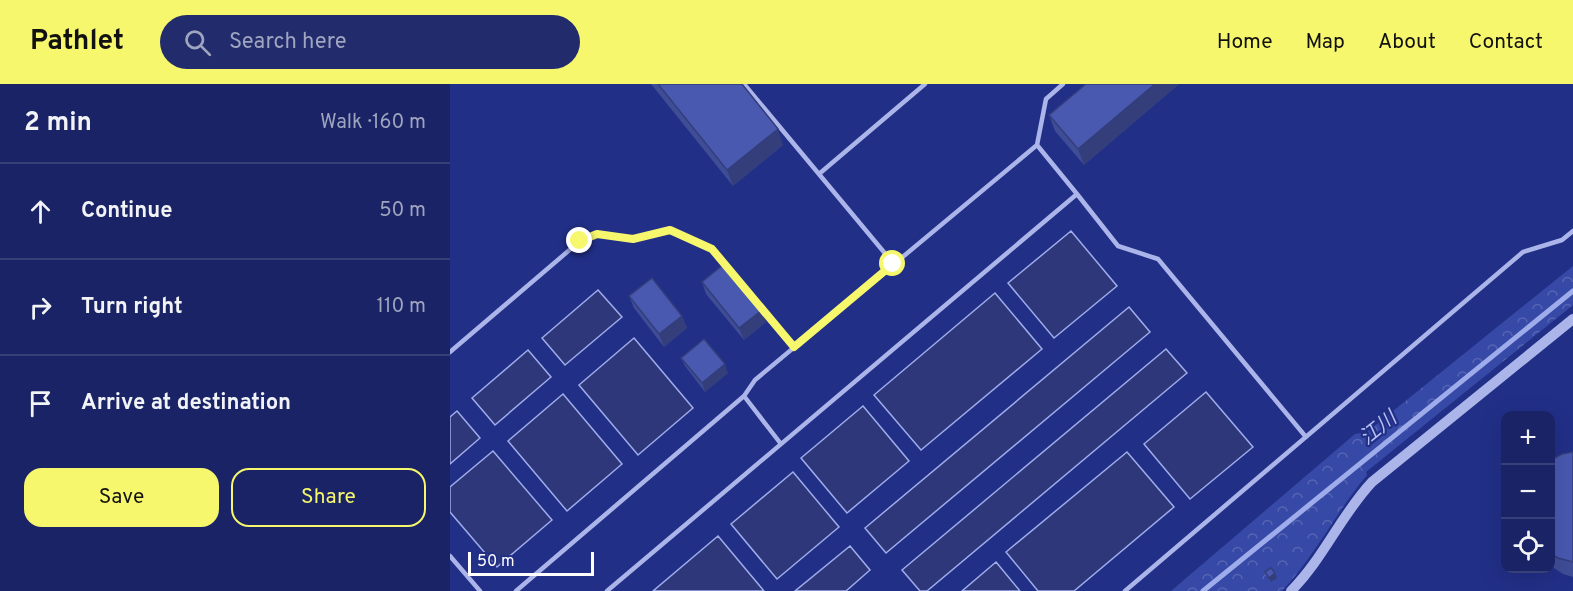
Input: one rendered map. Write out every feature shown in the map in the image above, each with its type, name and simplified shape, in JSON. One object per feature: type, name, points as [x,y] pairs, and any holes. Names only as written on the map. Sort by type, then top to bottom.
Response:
[{"type":"street","points":[[1291,591],[1314,564],[1353,502],[1372,482],[1573,319]]},
{"type":"lane","points":[[744,84],[893,264]]},
{"type":"lane","points":[[819,174],[925,84]]},
{"type":"lane","points":[[516,591],[744,396],[755,380],[1037,145],[1046,99],[1064,84]]},
{"type":"lane","points":[[1037,145],[1118,246],[1158,259],[1306,437]]},
{"type":"lane","points":[[607,591],[1077,194]]},
{"type":"lane","points":[[450,352],[580,241],[597,234],[633,239],[670,230],[712,249],[794,347]]},
{"type":"lane","points":[[1125,591],[1523,252],[1562,240],[1573,231]]},
{"type":"lane","points":[[744,396],[781,444]]},
{"type":"lane","points":[[450,556],[480,591]]},
{"type":"green space","points":[[1573,266],[1573,305],[1366,472],[1367,475],[1315,549],[1282,591],[1171,591],[1355,434],[1367,432]]},
{"type":"shaded area","points":[[1071,231],[1117,286],[1054,338],[1008,283]]},
{"type":"shaded area","points":[[598,290],[622,317],[565,365],[542,338]]},
{"type":"shaded area","points":[[995,293],[1042,349],[921,450],[874,395]]},
{"type":"shaded area","points":[[1129,307],[1150,332],[886,553],[865,528]]},
{"type":"shaded area","points":[[634,338],[693,408],[638,455],[579,385]]},
{"type":"shaded area","points":[[1166,349],[1187,373],[927,591],[920,591],[902,570]]},
{"type":"shaded area","points":[[528,350],[551,377],[495,425],[472,398]]},
{"type":"shaded area","points":[[1206,392],[1253,447],[1190,499],[1144,444]]},
{"type":"shaded area","points":[[563,394],[622,464],[567,511],[508,441]]},
{"type":"shaded area","points":[[863,406],[909,461],[847,513],[801,458]]},
{"type":"shaded area","points":[[457,411],[480,438],[450,464],[450,417]]},
{"type":"shaded area","points":[[493,451],[552,520],[497,567],[450,512],[450,487]]},
{"type":"shaded area","points":[[1127,452],[1174,507],[1074,591],[1038,591],[1006,552]]},
{"type":"shaded area","points":[[793,472],[839,527],[777,579],[731,524]]},
{"type":"shaded area","points":[[718,536],[764,591],[653,591]]},
{"type":"shaded area","points":[[850,546],[870,570],[846,591],[795,591]]},
{"type":"shaded area","points":[[996,562],[1020,591],[962,591]]},
{"type":"building","points":[[658,84],[742,84],[778,129],[727,170]]},
{"type":"building","points":[[1086,84],[1155,84],[1078,149],[1049,115]]},
{"type":"building","points":[[724,264],[762,310],[739,328],[702,282]]},
{"type":"building","points":[[652,278],[682,316],[659,334],[629,296]]},
{"type":"building","points":[[704,339],[725,364],[702,383],[681,358]]},
{"type":"building","points":[[1573,452],[1573,562],[1555,556],[1555,458]]},
{"type":"building","points":[[1271,568],[1275,573],[1269,578],[1265,572]]},
{"type":"waterway","name":"江川","points":[[1203,591],[1573,291]]},
{"type":"route","points":[[580,241],[597,234],[633,239],[649,237],[670,230],[712,249],[794,347],[893,264]]}]
